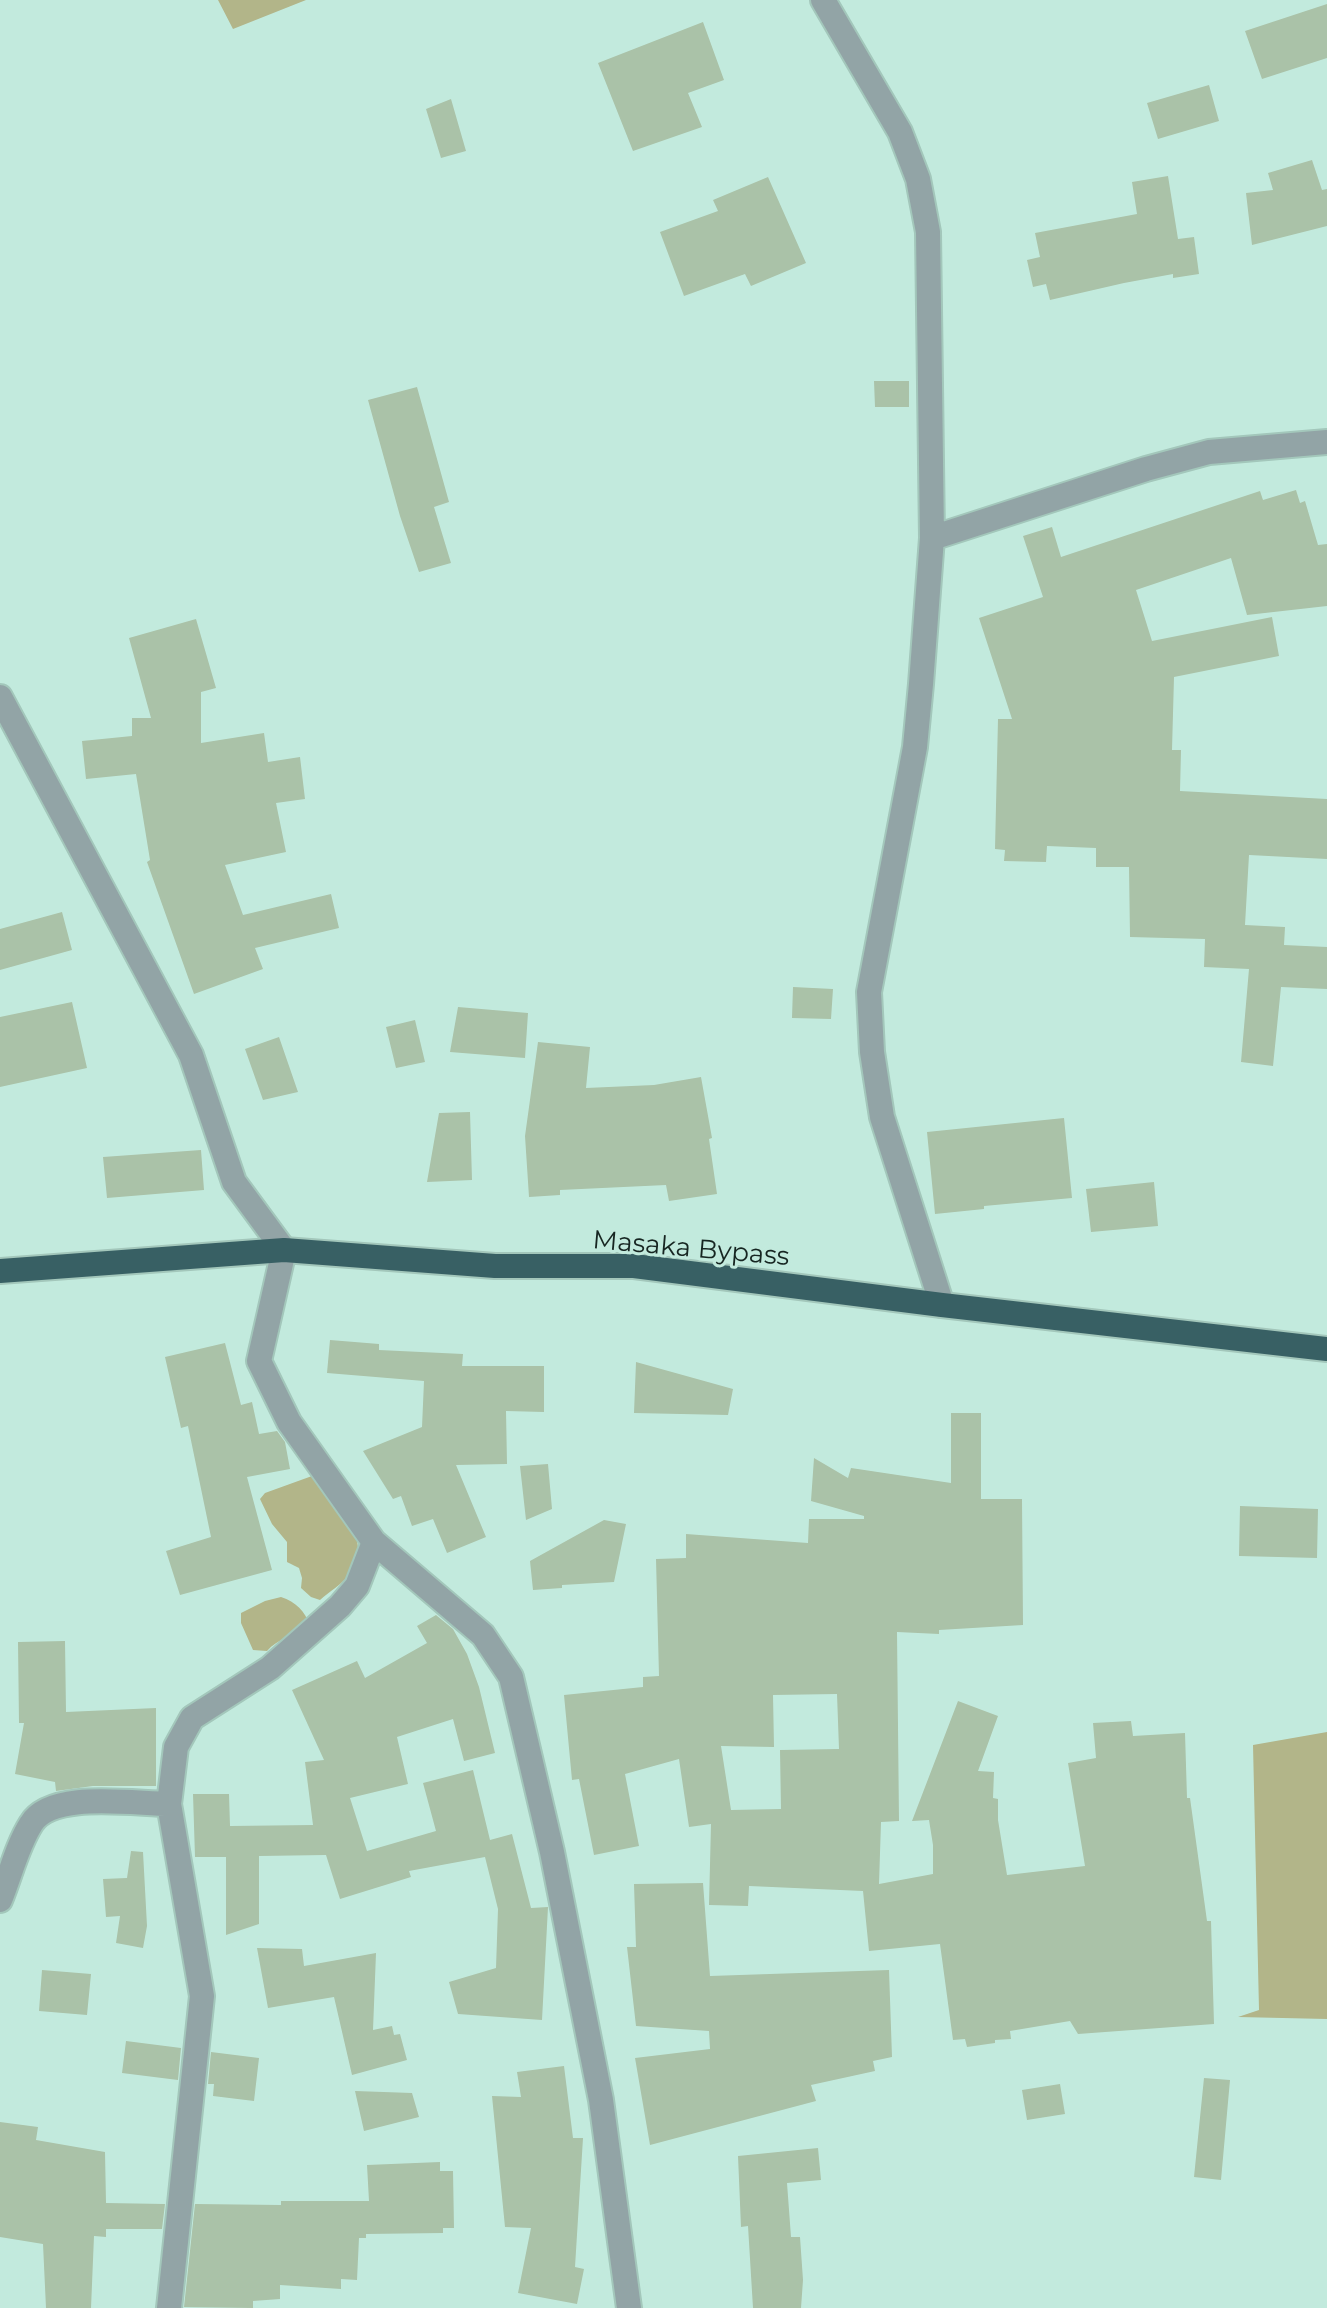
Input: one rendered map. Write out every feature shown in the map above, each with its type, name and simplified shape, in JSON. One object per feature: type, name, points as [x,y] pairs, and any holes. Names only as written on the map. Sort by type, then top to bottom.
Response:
[{"type":"highway","name":"Masaka Bypass","points":[[0,1271],[284,1250],[495,1266],[634,1266],[1327,1349]]},
{"type":"street","points":[[823,0],[900,132],[918,179],[928,232],[932,538],[915,747],[869,992],[872,1052],[882,1117],[942,1305]]},
{"type":"street","points":[[932,538],[1146,469],[1209,452],[1327,442]]},
{"type":"street","points":[[0,697],[191,1055],[234,1182],[284,1250],[259,1361],[289,1422],[374,1542],[483,1635],[511,1677],[552,1852],[601,2100],[629,2308]]},
{"type":"street","points":[[169,2308],[202,1996],[169,1804],[176,1747],[192,1718],[270,1668],[340,1606],[357,1586],[374,1542]]},
{"type":"street","points":[[0,1900],[31,1823],[45,1809],[68,1802],[169,1804]]},
{"type":"green space","points":[[218,0],[306,0],[233,29]]},
{"type":"green space","points":[[312,1476],[343,1511],[356,1536],[358,1549],[349,1575],[320,1600],[301,1588],[299,1568],[287,1562],[287,1542],[272,1524],[260,1499],[265,1493]]},
{"type":"green space","points":[[281,1597],[299,1608],[310,1626],[281,1640],[267,1651],[253,1650],[241,1623],[241,1613]]},
{"type":"green space","points":[[1327,1732],[1327,2019],[1238,2017],[1259,2010],[1253,1745]]},
{"type":"building","points":[[1327,4],[1327,58],[1262,79],[1245,31]]},
{"type":"building","points":[[703,22],[724,80],[688,93],[702,127],[633,151],[598,63]]},
{"type":"building","points":[[1209,85],[1219,121],[1158,139],[1147,103]]},
{"type":"building","points":[[451,99],[466,151],[441,158],[426,109]]},
{"type":"building","points":[[1312,160],[1322,190],[1327,189],[1327,226],[1252,245],[1246,193],[1273,190],[1268,173]]},
{"type":"building","points":[[1168,176],[1178,239],[1194,237],[1199,274],[1173,278],[1173,274],[1050,300],[1046,284],[1033,287],[1027,260],[1040,257],[1035,233],[1137,214],[1132,182]]},
{"type":"building","points":[[768,177],[806,263],[751,286],[745,274],[684,296],[660,232],[718,211],[713,200]]},
{"type":"building","points":[[874,381],[909,381],[909,407],[875,407]]},
{"type":"building","points":[[417,387],[449,502],[434,507],[451,563],[419,572],[368,400]]},
{"type":"building","points":[[1296,490],[1300,503],[1305,501],[1318,545],[1327,544],[1327,606],[1247,615],[1231,558],[1136,590],[1152,641],[1272,617],[1279,656],[1174,677],[1172,750],[1181,750],[1180,791],[1327,799],[1327,859],[1249,855],[1245,925],[1285,927],[1284,945],[1327,947],[1327,989],[1281,987],[1273,1066],[1241,1062],[1249,969],[1204,967],[1205,939],[1130,937],[1129,867],[1096,867],[1096,848],[1047,846],[1046,862],[1004,861],[1005,850],[995,849],[998,719],[1012,719],[979,618],[1043,597],[1023,536],[1052,527],[1061,557],[1260,491],[1263,500]]},
{"type":"building","points":[[196,619],[216,688],[201,692],[201,743],[264,733],[268,762],[300,757],[305,799],[276,803],[286,852],[225,865],[243,915],[331,894],[339,928],[255,948],[263,969],[194,994],[147,862],[150,860],[136,774],[86,779],[82,741],[132,736],[132,718],[151,718],[129,638]]},
{"type":"building","points":[[62,912],[72,950],[0,970],[0,929]]},
{"type":"building","points":[[793,987],[833,989],[831,1019],[792,1018]]},
{"type":"building","points":[[72,1002],[87,1068],[0,1087],[0,1017]]},
{"type":"building","points":[[458,1007],[528,1013],[525,1058],[450,1052]]},
{"type":"building","points":[[415,1020],[425,1062],[396,1068],[386,1027]]},
{"type":"building","points":[[279,1037],[298,1092],[263,1100],[245,1049]]},
{"type":"building","points":[[538,1042],[590,1047],[586,1088],[654,1085],[701,1077],[712,1138],[709,1139],[717,1194],[669,1201],[666,1185],[560,1190],[560,1195],[529,1197],[525,1136]]},
{"type":"building","points":[[470,1112],[472,1180],[427,1182],[439,1113]]},
{"type":"building","points":[[1064,1118],[1072,1198],[935,1214],[927,1132]]},
{"type":"building","points":[[201,1150],[204,1190],[107,1198],[103,1157]]},
{"type":"building","points":[[1154,1182],[1158,1226],[1091,1232],[1086,1189]]},
{"type":"building","points":[[330,1340],[379,1344],[379,1350],[463,1354],[462,1366],[544,1366],[544,1412],[506,1411],[507,1464],[456,1465],[486,1537],[447,1553],[433,1519],[412,1526],[401,1496],[393,1499],[363,1451],[422,1427],[424,1381],[327,1373]]},
{"type":"building","points":[[225,1343],[241,1405],[252,1402],[259,1434],[277,1431],[285,1442],[290,1469],[247,1477],[272,1570],[180,1595],[166,1551],[211,1537],[188,1426],[181,1428],[165,1357]]},
{"type":"building","points":[[636,1362],[733,1389],[728,1415],[634,1413]]},
{"type":"building","points":[[951,1413],[981,1413],[981,1499],[1022,1499],[1023,1625],[939,1630],[939,1634],[897,1632],[899,1821],[881,1822],[879,1884],[933,1874],[929,1820],[912,1821],[958,1701],[998,1716],[978,1771],[994,1772],[993,1798],[998,1799],[998,1820],[1007,1875],[1085,1866],[1068,1763],[1096,1758],[1093,1723],[1131,1721],[1133,1736],[1185,1733],[1187,1798],[1190,1798],[1207,1921],[1211,1921],[1214,2024],[1078,2034],[1070,2021],[1010,2031],[1011,2039],[967,2047],[965,2039],[953,2040],[940,1944],[869,1951],[863,1891],[749,1886],[748,1906],[709,1905],[711,1824],[689,1827],[679,1759],[625,1774],[639,1846],[594,1855],[579,1779],[572,1780],[564,1695],[643,1687],[643,1677],[659,1676],[656,1559],[686,1558],[686,1534],[808,1543],[809,1519],[864,1519],[864,1516],[811,1501],[814,1458],[848,1478],[851,1468],[951,1483]],"holes":[[[837,1694],[839,1749],[780,1750],[781,1809],[731,1810],[721,1746],[774,1747],[773,1695]]]},
{"type":"building","points":[[548,1464],[552,1509],[526,1520],[520,1466]]},
{"type":"building","points":[[1240,1506],[1318,1509],[1317,1558],[1239,1556]]},
{"type":"building","points":[[604,1520],[626,1524],[614,1582],[533,1590],[530,1561]]},
{"type":"building","points":[[436,1615],[453,1629],[467,1654],[479,1687],[495,1753],[464,1761],[453,1719],[397,1737],[408,1784],[350,1798],[367,1851],[436,1831],[423,1783],[473,1770],[490,1840],[512,1834],[531,1908],[548,1907],[542,2020],[458,2014],[449,1982],[496,1968],[498,1909],[485,1857],[409,1871],[411,1877],[340,1899],[326,1855],[259,1856],[259,1924],[226,1935],[226,1857],[195,1857],[193,1794],[229,1794],[230,1826],[313,1825],[305,1762],[324,1760],[292,1690],[357,1661],[365,1678],[427,1643],[417,1626]]},
{"type":"building","points":[[65,1641],[66,1712],[156,1708],[156,1786],[93,1786],[56,1791],[55,1782],[15,1774],[24,1723],[19,1723],[18,1642]]},
{"type":"building","points":[[131,1851],[143,1852],[147,1926],[143,1948],[116,1943],[120,1916],[106,1917],[103,1879],[127,1878]]},
{"type":"building","points":[[703,1883],[710,1976],[889,1970],[892,2057],[873,2061],[875,2071],[811,2085],[816,2101],[650,2145],[635,2058],[710,2049],[709,2031],[636,2026],[627,1947],[636,1947],[634,1884]]},
{"type":"building","points":[[257,1948],[302,1949],[304,1966],[376,1953],[373,2030],[392,2026],[394,2035],[400,2034],[407,2060],[352,2075],[334,1997],[268,2008]]},
{"type":"building","points":[[42,1970],[91,1974],[87,2015],[39,2011]]},
{"type":"building","points":[[126,2041],[181,2048],[178,2080],[122,2073]]},
{"type":"building","points":[[211,2052],[259,2058],[254,2101],[213,2096],[214,2084],[208,2084]]},
{"type":"building","points":[[564,2066],[573,2138],[583,2138],[575,2267],[584,2269],[577,2304],[518,2293],[531,2228],[505,2227],[492,2096],[521,2097],[517,2072]]},
{"type":"building","points":[[1204,2078],[1230,2080],[1221,2180],[1194,2177]]},
{"type":"building","points":[[1060,2084],[1065,2114],[1027,2120],[1022,2090]]},
{"type":"building","points":[[355,2091],[412,2093],[419,2117],[364,2131]]},
{"type":"building","points":[[0,2122],[38,2127],[36,2140],[105,2152],[106,2203],[165,2204],[162,2229],[106,2229],[106,2237],[94,2236],[91,2308],[46,2308],[43,2244],[0,2237]]},
{"type":"building","points":[[818,2148],[821,2180],[787,2183],[791,2237],[800,2237],[801,2308],[753,2308],[748,2226],[741,2227],[738,2156]]},
{"type":"building","points":[[440,2162],[440,2171],[453,2171],[454,2228],[443,2228],[443,2233],[366,2234],[366,2238],[359,2238],[357,2280],[341,2279],[341,2289],[280,2285],[280,2299],[253,2301],[253,2308],[184,2307],[195,2204],[281,2205],[281,2201],[369,2201],[367,2165]]}]
